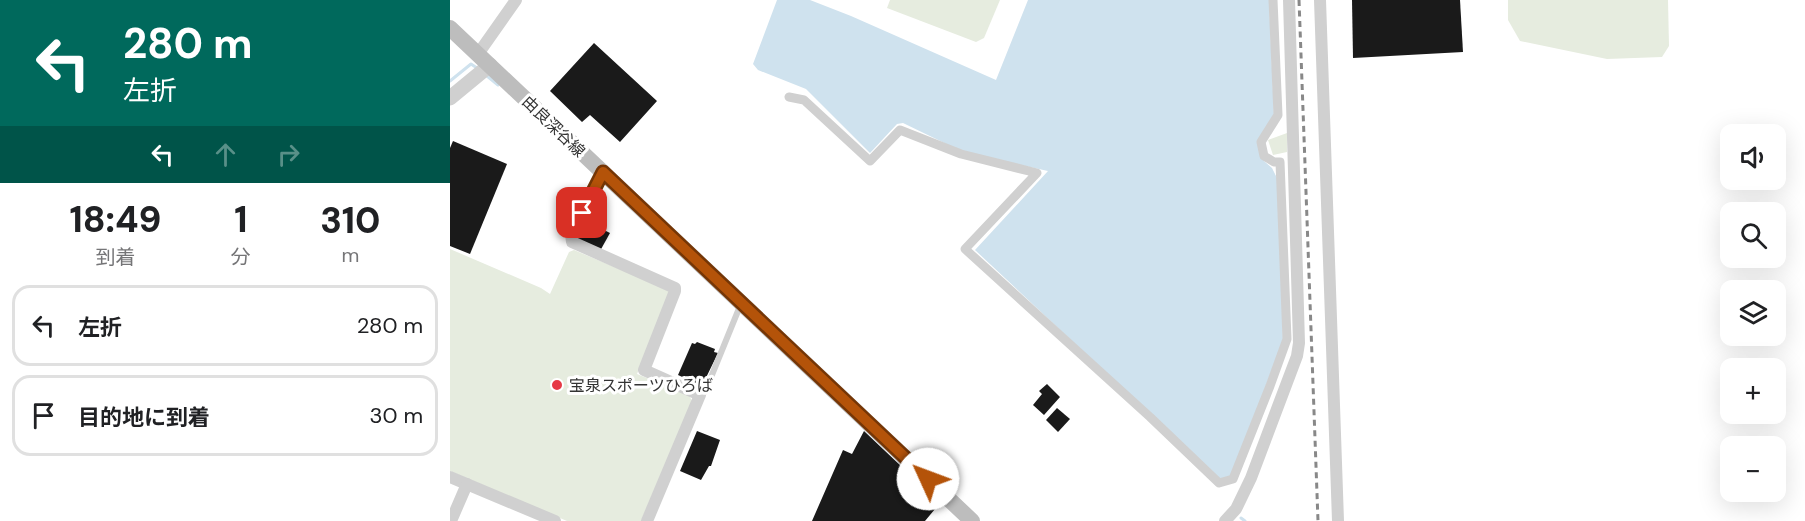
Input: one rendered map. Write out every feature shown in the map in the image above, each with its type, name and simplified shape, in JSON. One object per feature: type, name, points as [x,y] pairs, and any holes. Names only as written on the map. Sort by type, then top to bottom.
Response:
[{"type":"main road","name":"由良深谷線","points":[[450,28],[603,172],[739,307],[972,521]]},
{"type":"street","points":[[450,98],[484,59],[516,0]]},
{"type":"street","points":[[789,97],[804,100],[870,161],[900,130],[961,154],[1037,173],[965,249],[1219,483],[1233,479],[1287,339],[1280,162],[1274,162],[1264,156],[1261,141],[1278,115],[1273,0]]},
{"type":"street","points":[[1225,521],[1236,509],[1251,478],[1297,356],[1299,343],[1289,0]]},
{"type":"street","points":[[1320,0],[1338,521]]},
{"type":"street","points":[[603,172],[571,234],[572,242],[675,288],[645,370],[700,395],[647,521]]},
{"type":"street","points":[[450,477],[555,521]]},
{"type":"street","points":[[451,521],[467,484]]},
{"type":"lane","points":[[700,395],[705,392],[739,307]]},
{"type":"shaded area","points":[[890,0],[1000,0],[984,38],[976,42],[887,8]]},
{"type":"shaded area","points":[[1508,0],[1668,0],[1669,46],[1662,57],[1607,59],[1520,41],[1508,20]]},
{"type":"shaded area","points":[[1287,133],[1287,152],[1273,155],[1268,140]]},
{"type":"shaded area","name":"宝泉スポーツひろば","points":[[450,249],[550,294],[569,252],[574,250],[669,290],[670,295],[637,374],[689,395],[692,401],[641,521],[567,521],[450,471]]},
{"type":"water","points":[[777,0],[810,0],[996,80],[1028,0],[1269,0],[1274,115],[1260,140],[1264,161],[1272,168],[1278,180],[1283,340],[1232,476],[1220,480],[975,250],[1048,171],[965,153],[903,123],[897,124],[870,153],[806,89],[758,70],[753,64]]},
{"type":"building","points":[[1352,0],[1460,0],[1463,52],[1353,58]]},
{"type":"building","points":[[594,43],[657,101],[620,142],[590,115],[582,122],[550,91]]},
{"type":"building","points":[[453,141],[507,164],[470,254],[450,246],[450,148]]},
{"type":"building","points":[[584,220],[610,233],[600,251],[579,241],[576,236]]},
{"type":"building","points":[[697,342],[715,349],[714,352],[718,353],[702,386],[678,375],[692,343]]},
{"type":"building","points":[[1047,384],[1060,397],[1044,415],[1033,405],[1042,394],[1039,391]]},
{"type":"building","points":[[1057,408],[1070,419],[1058,432],[1046,420]]},
{"type":"building","points":[[697,431],[720,440],[711,466],[701,480],[680,471]]},
{"type":"building","points":[[864,431],[940,503],[925,521],[812,521],[843,450],[852,454]]},
{"type":"waterway","points":[[450,81],[471,64],[477,68]]},
{"type":"waterway","points":[[487,76],[498,85]]},
{"type":"waterway","points":[[1241,518],[1245,521]]},
{"type":"railway","points":[[1299,0],[1318,521]]},
{"type":"place","name":"宝泉スポーツひろば","points":[[557,385]]},
{"type":"route","points":[[582,213],[603,172],[928,479]]}]
